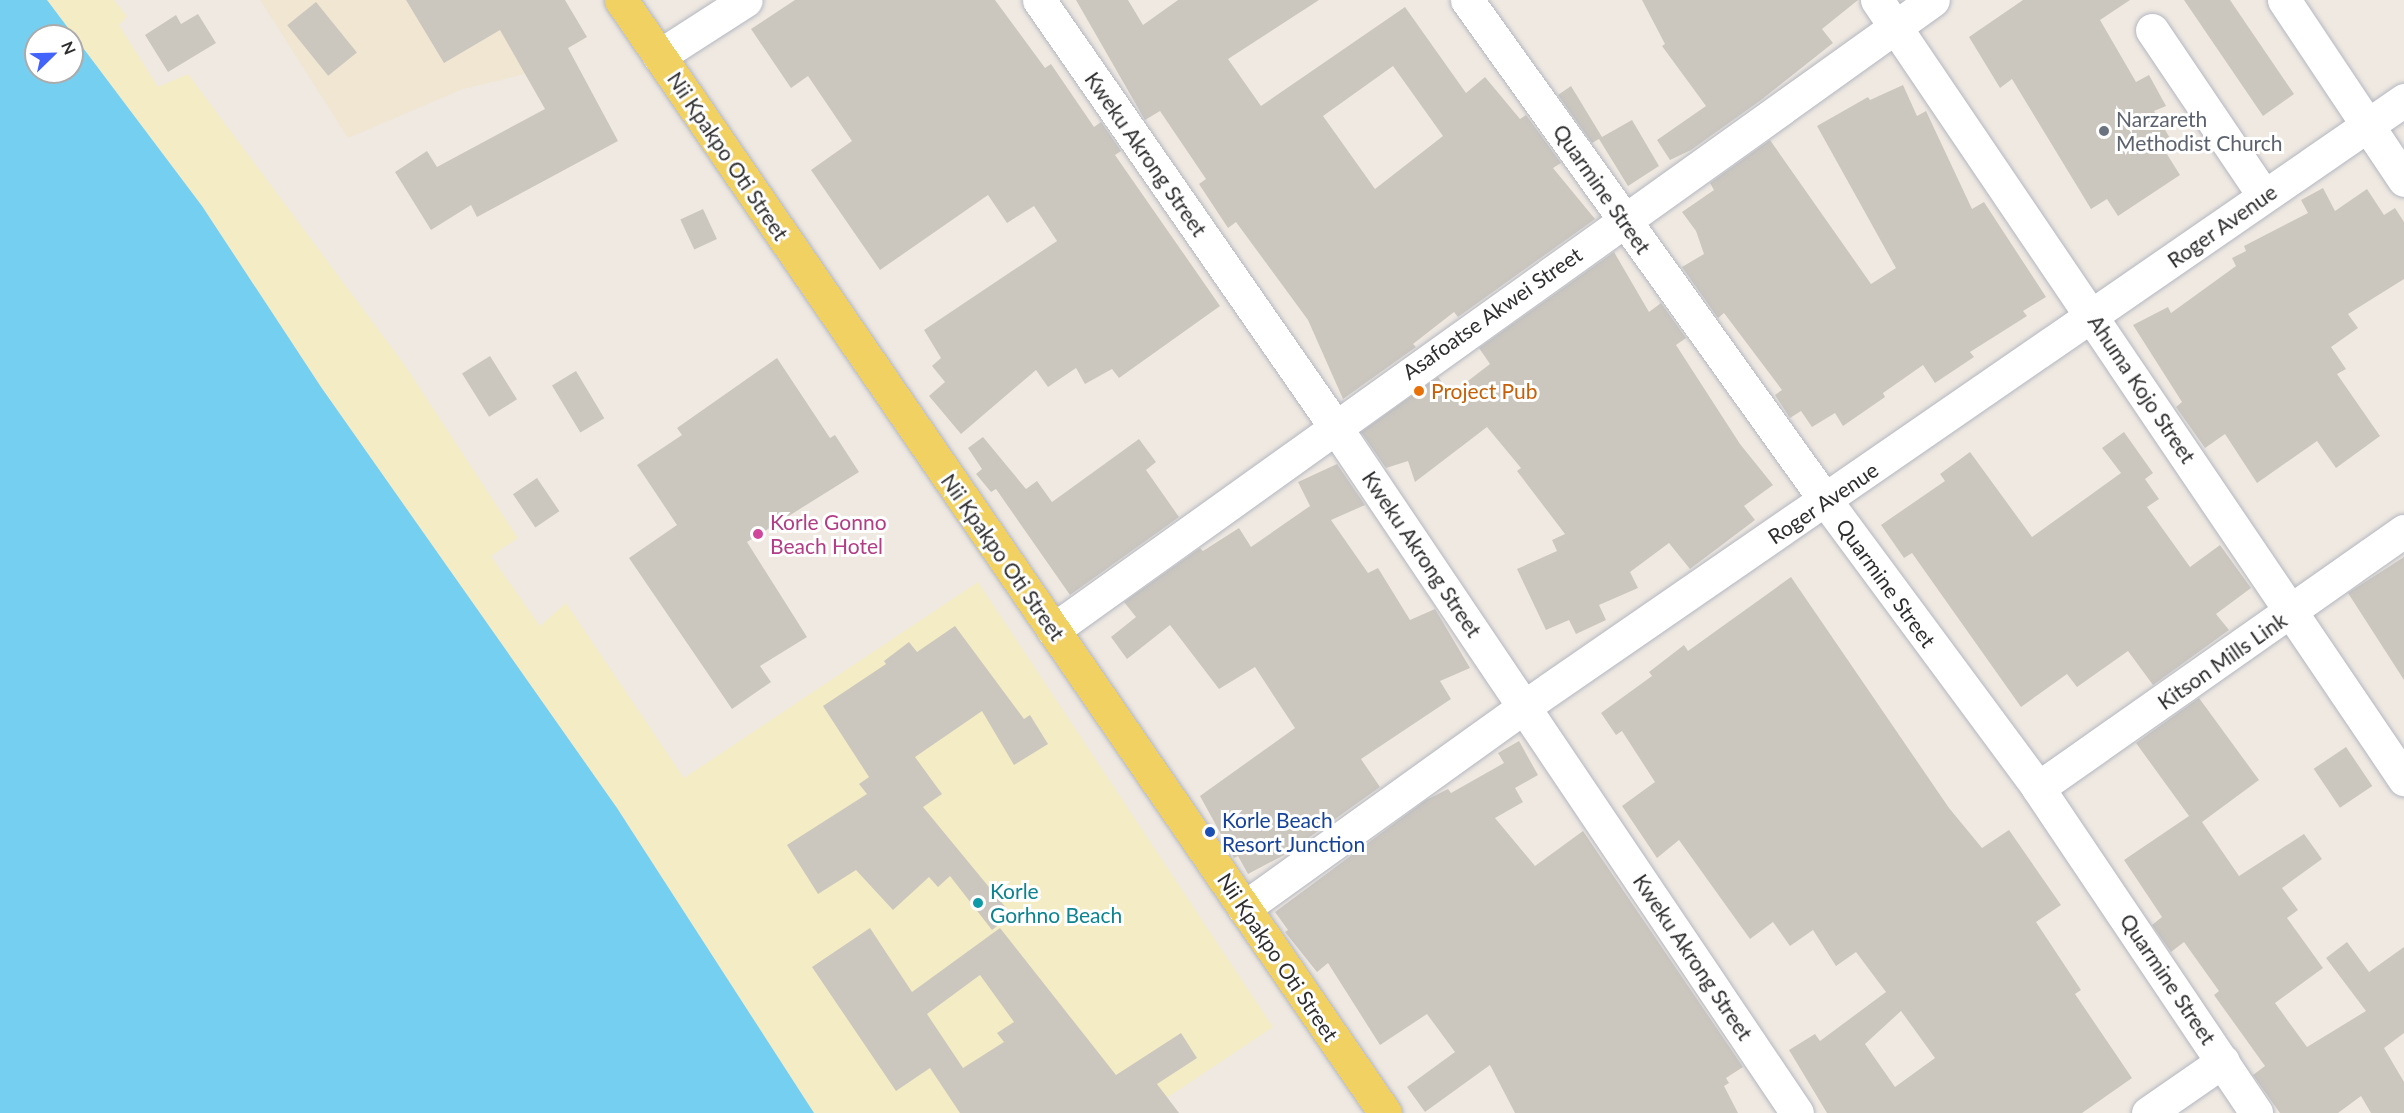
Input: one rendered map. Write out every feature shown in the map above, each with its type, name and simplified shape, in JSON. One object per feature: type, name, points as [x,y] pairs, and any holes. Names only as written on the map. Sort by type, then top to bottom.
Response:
[{"type":"main road","name":"Nii Kpakpo Oti Street","points":[[621,0],[1385,1113]]},
{"type":"street","points":[[659,56],[746,0]]},
{"type":"street","name":"Kweku Akrong Street","points":[[1039,0],[1334,425],[1797,1113]]},
{"type":"street","name":"Quarmine Street","points":[[1467,0],[1826,501],[2038,788],[2256,1113]]},
{"type":"street","name":"Asafoatse Akwei Street","points":[[1053,630],[1334,425],[1623,220],[1886,13],[1933,0]]},
{"type":"street","points":[[2284,0],[2404,180]]},
{"type":"street","name":"Ahuma Kojo Street","points":[[1886,13],[2404,779]]},
{"type":"street","points":[[2152,30],[2264,196]]},
{"type":"street","name":"Roger Avenue","points":[[1244,908],[1525,706],[1826,501],[2404,100]]},
{"type":"street","name":"Kitson Mills Link","points":[[2038,788],[2292,613],[2404,531]]},
{"type":"street","points":[[2148,1113],[2223,1061]]},
{"type":"shaded area","points":[[260,0],[564,0],[587,37],[525,74],[463,89],[348,138]]},
{"type":"sand","name":"Korle Gorhno Beach","points":[[47,0],[114,0],[127,16],[119,25],[158,87],[188,74],[404,364],[518,538],[491,556],[540,626],[566,603],[684,778],[978,582],[1273,1027],[1144,1113],[814,1113],[617,808],[321,387],[202,206],[84,49],[84,24],[65,24]]},
{"type":"water","points":[[0,0],[47,0],[65,24],[24,24],[24,84],[84,84],[84,49],[202,206],[321,387],[617,808],[814,1113],[0,1113]]},
{"type":"building","points":[[406,0],[565,0],[587,37],[568,48],[618,141],[477,217],[471,205],[431,230],[395,172],[427,151],[437,167],[545,109],[500,30],[444,63]]},
{"type":"building","points":[[795,0],[995,0],[1045,68],[1051,64],[1094,127],[1101,122],[1121,151],[1115,155],[1220,306],[1119,378],[1112,369],[1085,384],[1076,368],[1048,387],[1036,370],[961,434],[929,396],[945,382],[932,366],[941,358],[924,330],[1057,241],[1034,206],[1007,223],[988,195],[880,270],[811,170],[852,141],[808,76],[791,88],[751,29]]},
{"type":"building","points":[[1076,0],[1128,0],[1143,25],[1178,0],[1319,0],[1228,59],[1261,106],[1405,7],[1466,93],[1485,77],[1520,119],[1526,115],[1561,163],[1553,168],[1595,219],[1458,317],[1454,312],[1413,344],[1416,347],[1343,399],[1308,320],[1236,222],[1228,228],[1199,184],[1206,179],[1160,111],[1145,120]],"holes":[[[1393,66],[1443,136],[1375,189],[1323,116]]]},
{"type":"building","points":[[1642,0],[1858,0],[1822,29],[1833,43],[1761,100],[1691,150],[1670,160],[1657,140],[1706,106],[1662,46],[1665,44]]},
{"type":"building","name":"Narzareth Methodist Church","points":[[2023,0],[2130,0],[2100,20],[2136,82],[2149,75],[2166,106],[2154,111],[2174,145],[2165,151],[2180,175],[2118,216],[2107,199],[2091,209],[2012,79],[2000,88],[1969,37]]},
{"type":"building","points":[[2184,0],[2230,0],[2294,94],[2263,116]]},
{"type":"building","points":[[316,2],[357,53],[328,76],[287,25]]},
{"type":"building","points":[[198,14],[216,43],[168,72],[145,35],[176,15],[181,24]]},
{"type":"building","points":[[1903,85],[1917,116],[1926,111],[1972,209],[1984,202],[2046,297],[2023,311],[2027,316],[1970,352],[1974,357],[1935,383],[1923,365],[1883,393],[1885,397],[1843,426],[1835,413],[1812,427],[1801,411],[1790,418],[1775,395],[1782,390],[1724,313],[1718,318],[1682,267],[1704,254],[1696,231],[1682,212],[1714,190],[1710,183],[1770,140],[1871,284],[1896,268],[1817,126],[1868,97],[1870,100]]},
{"type":"building","points":[[1571,86],[1602,137],[1632,120],[1659,166],[1628,186],[1599,139],[1592,143],[1558,95]]},
{"type":"building","points":[[2323,188],[2335,211],[2367,189],[2384,215],[2395,208],[2404,222],[2404,279],[2348,314],[2358,328],[2331,347],[2346,369],[2337,374],[2380,436],[2336,468],[2317,441],[2257,483],[2225,434],[2205,448],[2176,407],[2182,402],[2133,325],[2168,307],[2171,313],[2236,266],[2232,258],[2246,251],[2244,246],[2308,213],[2301,200]]},
{"type":"building","points":[[703,209],[717,239],[694,249],[680,220]]},
{"type":"building","points":[[1614,252],[1649,312],[1661,303],[1686,338],[1676,345],[1740,444],[1773,485],[1744,506],[1755,520],[1690,569],[1669,543],[1630,572],[1638,588],[1599,605],[1606,620],[1576,634],[1569,620],[1546,630],[1517,569],[1557,551],[1552,540],[1565,534],[1517,471],[1521,468],[1487,427],[1415,482],[1408,461],[1386,468],[1361,432],[1438,377],[1451,394],[1490,364],[1479,348]]},
{"type":"building","points":[[490,356],[517,399],[489,417],[462,373]]},
{"type":"building","points":[[777,358],[830,438],[835,435],[859,472],[747,542],[807,637],[760,666],[771,682],[732,709],[629,558],[677,525],[637,465],[682,435],[677,428]]},
{"type":"building","points":[[576,371],[604,418],[580,433],[552,385]]},
{"type":"building","points":[[2124,432],[2153,473],[2145,479],[2159,499],[2147,507],[2190,567],[2220,545],[2251,588],[2216,614],[2229,630],[2153,685],[2128,651],[2077,687],[2067,674],[2021,707],[1912,553],[1904,558],[1881,525],[1945,481],[1940,474],[1970,452],[2032,537],[2121,473],[2102,448]]},
{"type":"building","points":[[983,437],[1026,489],[1037,481],[1052,502],[1139,439],[1156,462],[1146,470],[1179,517],[1070,595],[996,489],[991,492],[976,474],[982,469],[968,448]]},
{"type":"building","points":[[1337,464],[1365,505],[1331,520],[1368,573],[1378,568],[1410,620],[1435,609],[1470,668],[1440,681],[1451,699],[1361,759],[1380,787],[1286,854],[1248,874],[1238,856],[1234,858],[1200,796],[1295,728],[1255,667],[1219,689],[1170,625],[1127,659],[1111,637],[1136,617],[1124,602],[1200,548],[1203,551],[1239,528],[1251,547],[1310,506],[1298,482]]},
{"type":"building","points":[[537,478],[559,511],[535,527],[513,494]]},
{"type":"building","points":[[2404,557],[2404,680],[2348,593]]},
{"type":"building","points":[[1791,577],[1949,808],[1982,848],[2009,830],[2061,905],[2036,922],[2081,990],[2075,994],[2132,1078],[2082,1113],[1827,1113],[1789,1050],[1815,1034],[1820,1041],[1886,992],[1856,952],[1836,966],[1813,930],[1790,946],[1773,922],[1750,939],[1679,840],[1657,858],[1622,806],[1655,782],[1622,731],[1616,735],[1601,713],[1652,676],[1649,672],[1684,645],[1688,651]],"holes":[[[1901,1011],[1935,1058],[1895,1087],[1865,1044]]]},
{"type":"building","points":[[955,626],[1024,719],[1030,715],[1048,744],[1014,765],[982,711],[915,757],[942,794],[923,807],[1012,915],[992,930],[950,876],[938,887],[929,877],[893,910],[856,870],[818,894],[787,845],[867,794],[859,784],[869,777],[823,706],[886,664],[884,661],[909,642],[917,652]]},
{"type":"building","points":[[2199,698],[2259,780],[2202,822],[2239,876],[2304,834],[2322,859],[2282,888],[2298,910],[2287,918],[2323,968],[2275,1003],[2307,1047],[2366,1011],[2326,958],[2347,942],[2369,972],[2404,947],[2404,1033],[2384,1048],[2404,1082],[2404,1113],[2371,1113],[2361,1096],[2338,1113],[2280,1113],[2253,1075],[2265,1066],[2214,995],[2219,991],[2184,942],[2171,952],[2152,925],[2162,917],[2124,860],[2189,816],[2136,743]]},
{"type":"building","points":[[1519,741],[1538,775],[1515,788],[1523,802],[1495,818],[1535,866],[1583,831],[1743,1067],[1726,1078],[1729,1083],[1724,1086],[1738,1113],[1515,1113],[1490,1065],[1425,1112],[1407,1087],[1455,1052],[1427,1014],[1380,1045],[1328,963],[1317,972],[1285,932],[1288,930],[1275,912],[1426,800],[1448,789],[1451,793],[1504,763],[1498,753]]},
{"type":"building","points":[[2346,747],[2372,786],[2340,808],[2314,769]]},
{"type":"building","points":[[870,928],[912,992],[1000,928],[1116,1075],[1181,1033],[1197,1058],[1157,1084],[1179,1113],[960,1113],[930,1068],[896,1091],[812,967]],"holes":[[[980,975],[1014,1022],[997,1033],[1004,1042],[963,1068],[927,1014]]]},
{"type":"place","name":"Narzareth Methodist Church","points":[[2104,131]]},
{"type":"place","name":"Project Pub","points":[[1419,391]]},
{"type":"place","name":"Korle Gonno Beach Hotel","points":[[758,534]]},
{"type":"place","name":"Korle Beach Resort Junction","points":[[1210,832]]},
{"type":"place","name":"Korle Gorhno Beach","points":[[978,903]]}]
